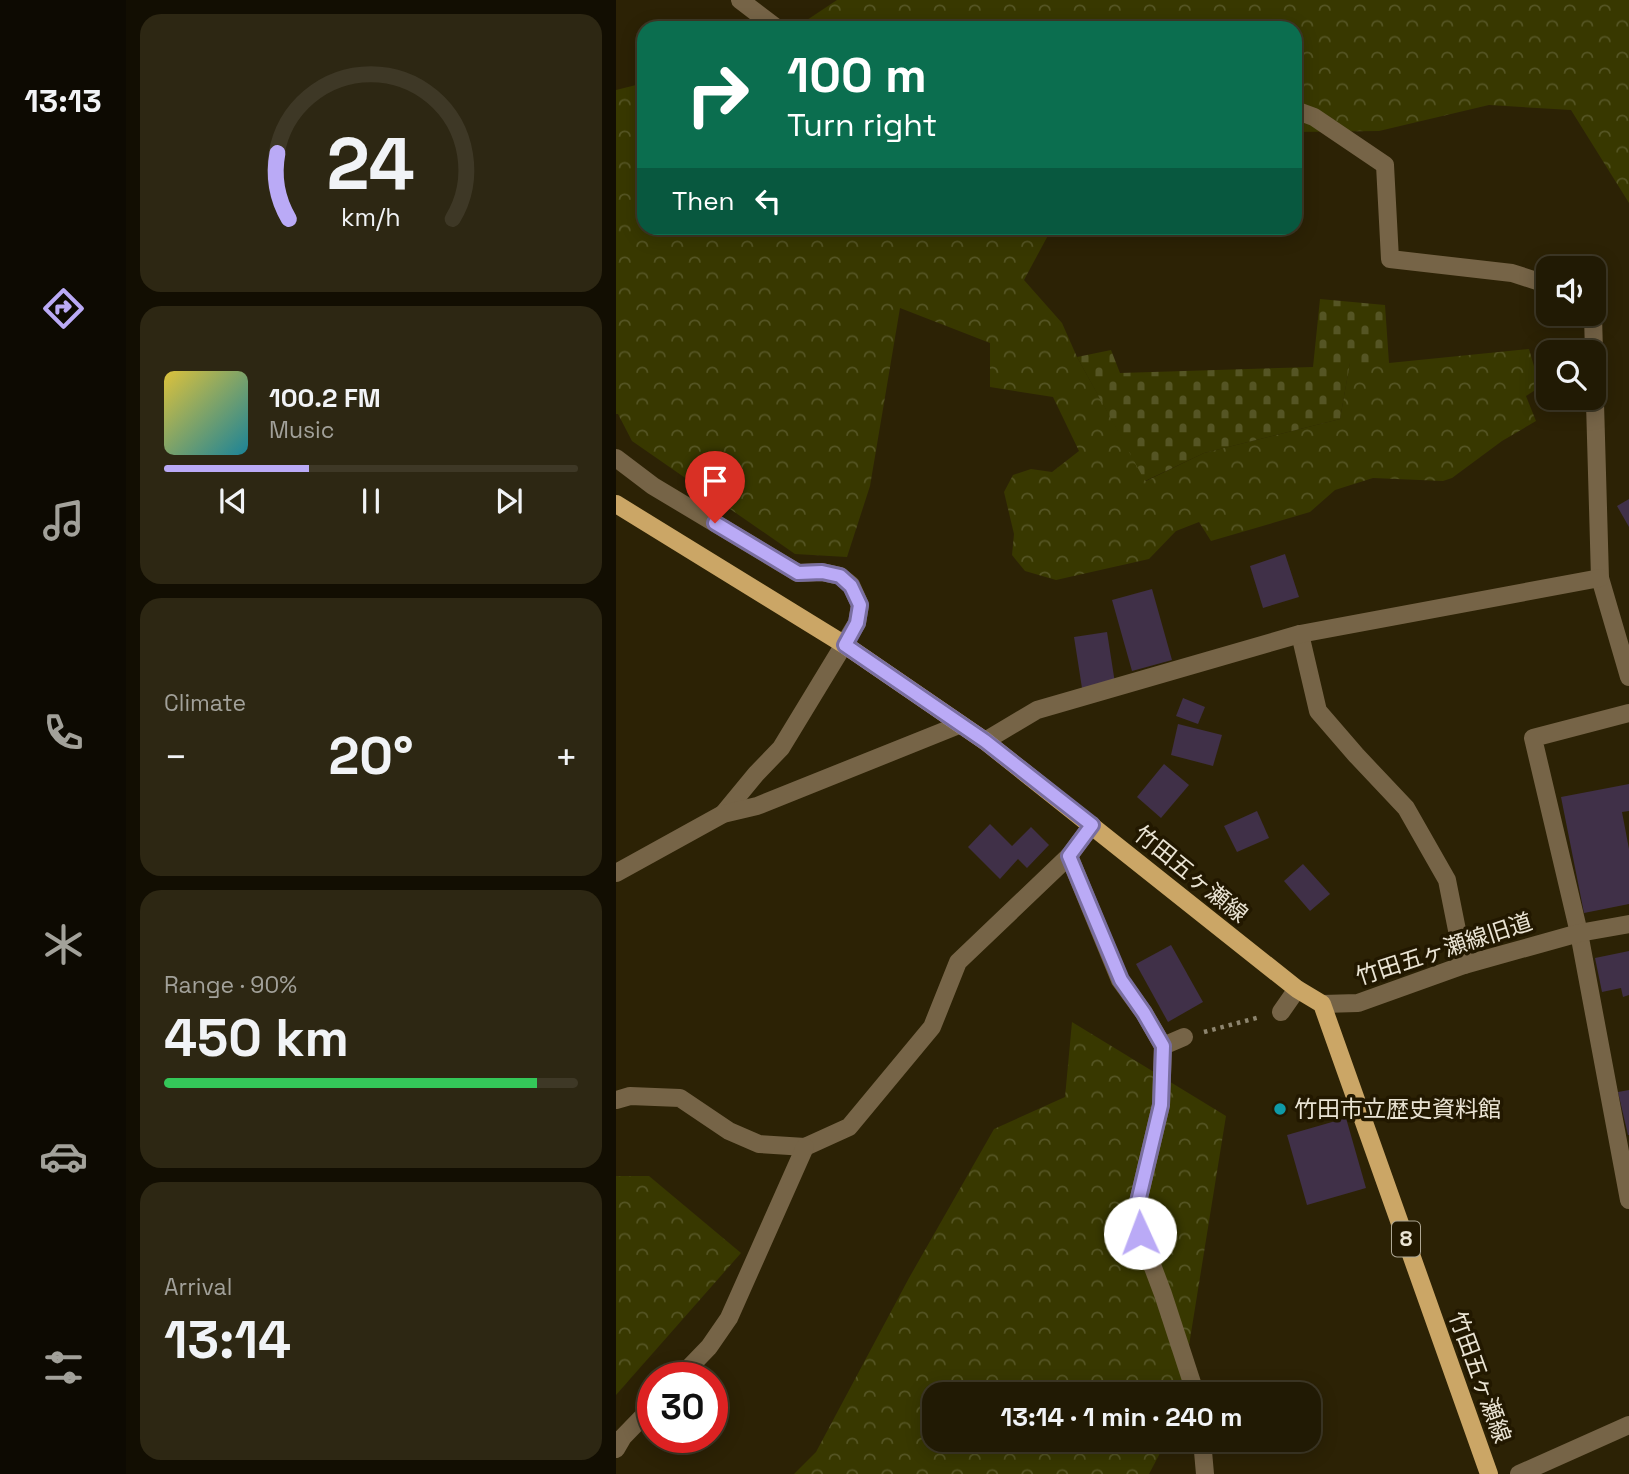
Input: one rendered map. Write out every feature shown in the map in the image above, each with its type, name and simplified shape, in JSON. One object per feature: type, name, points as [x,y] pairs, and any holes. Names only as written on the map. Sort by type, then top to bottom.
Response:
[{"type":"main road","name":"竹田五ヶ瀬線","points":[[616,504],[845,645],[985,741],[1297,989],[1322,1004],[1489,1474]]},
{"type":"street","points":[[740,0],[767,21]]},
{"type":"street","points":[[1302,113],[1314,117],[1385,165],[1390,259],[1512,273],[1536,281]]},
{"type":"street","points":[[1595,410],[1600,578],[1629,677]]},
{"type":"street","points":[[616,458],[653,486],[798,573],[822,572],[840,576],[851,586],[860,605],[857,623],[845,645],[781,748],[723,814]]},
{"type":"street","points":[[985,741],[1037,710],[1300,634],[1600,578]]},
{"type":"street","points":[[1611,615],[1629,609]]},
{"type":"street","points":[[1300,634],[1318,711],[1406,808],[1447,880],[1464,965]]},
{"type":"street","points":[[1629,713],[1533,738],[1578,933],[1629,1200]]},
{"type":"street","points":[[616,873],[723,814],[757,806],[960,725]]},
{"type":"street","points":[[616,1100],[629,1096],[680,1098],[729,1130],[758,1144],[805,1147],[849,1128],[932,1027],[958,962],[1069,856],[1092,825]]},
{"type":"street","points":[[1069,856],[1121,980],[1163,1046],[1161,1105],[1137,1206],[1140,1233],[1192,1382]]},
{"type":"street","name":"竹田五ヶ瀬線旧道","points":[[1322,1004],[1358,1003],[1464,965],[1578,933],[1629,924]]},
{"type":"street","points":[[1281,1012],[1297,989]]},
{"type":"street","points":[[1163,1046],[1184,1037]]},
{"type":"street","points":[[694,1362],[709,1347],[729,1318],[805,1147]]},
{"type":"street","points":[[616,1449],[637,1423]]},
{"type":"street","points":[[1519,1474],[1629,1425]]},
{"type":"street","points":[[1203,1452],[1205,1474]]},
{"type":"path","points":[[1184,1037],[1281,1012]]},
{"type":"green space","points":[[837,0],[1629,0],[1629,203],[1571,110],[1489,105],[1379,131],[1302,132],[1302,21],[806,21]]},
{"type":"green space","points":[[637,85],[637,235],[1048,235],[1024,280],[1062,323],[1077,357],[1146,481],[1204,453],[1340,419],[1350,362],[1389,363],[1529,349],[1536,373],[1536,390],[1526,396],[1536,421],[1502,441],[1452,478],[1443,481],[1373,478],[1335,490],[1310,512],[1211,541],[1199,522],[1176,531],[1149,559],[1056,580],[1025,571],[1012,555],[1014,534],[1004,492],[1013,475],[1031,469],[1052,472],[1079,451],[1053,397],[990,387],[990,343],[900,308],[870,486],[847,557],[795,554],[632,441],[616,414],[616,90]]},
{"type":"green space","points":[[1320,299],[1385,305],[1389,363],[1350,363],[1340,419],[1204,453],[1145,481],[1077,357],[1111,350],[1120,373],[1313,367]]},
{"type":"green space","points":[[1072,1022],[1226,1116],[1183,1382],[922,1382],[922,1452],[1161,1452],[1149,1474],[794,1474],[816,1452],[909,1278],[994,1129],[1065,1097]]},
{"type":"green space","points":[[616,1176],[649,1176],[741,1253],[645,1362],[637,1362],[637,1371],[616,1395]]},
{"type":"building","points":[[1629,499],[1629,527],[1617,506]]},
{"type":"building","points":[[1285,554],[1299,597],[1263,608],[1250,566]]},
{"type":"building","points":[[1152,589],[1172,660],[1132,671],[1112,600]]},
{"type":"building","points":[[1107,632],[1115,683],[1082,688],[1074,637]]},
{"type":"building","points":[[1183,698],[1205,707],[1198,724],[1176,716]]},
{"type":"building","points":[[1178,724],[1222,735],[1213,766],[1171,755]]},
{"type":"building","points":[[1164,764],[1189,785],[1161,818],[1137,797]]},
{"type":"building","points":[[1629,784],[1629,811],[1622,812],[1629,849],[1629,904],[1584,913],[1561,797]]},
{"type":"building","points":[[1257,811],[1269,838],[1237,852],[1224,826]]},
{"type":"building","points":[[990,824],[1012,846],[1031,827],[1049,845],[1027,868],[1018,859],[1000,879],[968,847]]},
{"type":"building","points":[[1303,864],[1330,894],[1310,911],[1284,881]]},
{"type":"building","points":[[1171,945],[1203,1002],[1168,1022],[1136,964]]},
{"type":"building","points":[[1629,951],[1629,995],[1623,997],[1621,988],[1602,992],[1595,958]]},
{"type":"building","points":[[1629,1090],[1629,1135],[1628,1135],[1618,1092]]},
{"type":"building","points":[[1346,1118],[1366,1188],[1307,1205],[1287,1135]]},
{"type":"place","name":"竹田市立歴史資料館","points":[[1280,1109]]},
{"type":"route","points":[[715,523],[798,573],[822,572],[840,576],[851,586],[860,605],[857,623],[845,645],[985,741],[1092,825],[1069,856],[1121,980],[1163,1046],[1161,1105],[1137,1206],[1140,1233]]}]
